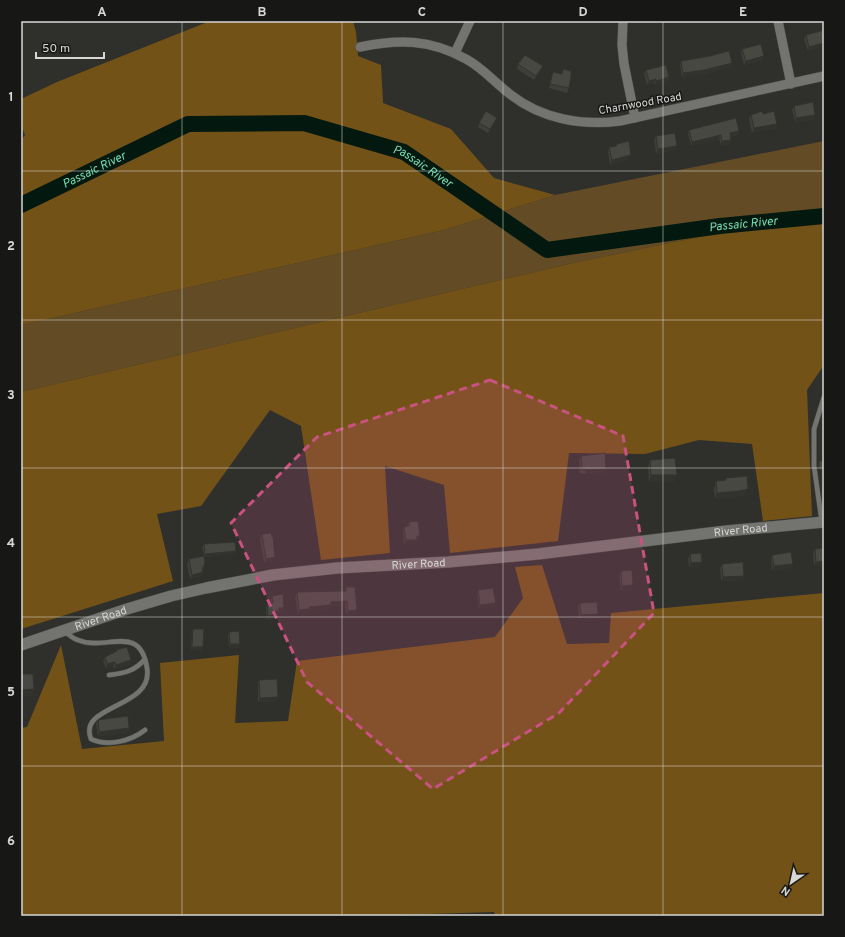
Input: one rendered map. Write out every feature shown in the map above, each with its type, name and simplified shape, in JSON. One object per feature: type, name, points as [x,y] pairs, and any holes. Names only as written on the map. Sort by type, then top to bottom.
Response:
[{"type":"street","points":[[455,53],[470,21]]},
{"type":"street","points":[[623,21],[622,45],[624,64],[635,118]]},
{"type":"street","points":[[778,21],[791,84]]},
{"type":"street","name":"Charnwood Road","points":[[360,47],[385,42],[411,42],[439,47],[455,53],[478,66],[512,96],[538,110],[566,120],[595,123],[635,118],[824,76]]},
{"type":"street","name":"River Road","points":[[21,645],[127,609],[171,596],[273,575],[337,568],[448,562],[538,554],[726,531],[823,522]]},
{"type":"lane","points":[[823,522],[814,466],[814,429],[824,397]]},
{"type":"lane","points":[[64,631],[78,641],[89,643],[134,643],[140,647],[145,659],[148,673],[147,680],[142,689],[126,701],[98,716],[90,723],[89,733],[92,739],[99,742],[108,743],[128,739],[141,734],[145,730]]},
{"type":"lane","points":[[109,675],[133,670],[145,659]]},
{"type":"highlighted area","points":[[490,380],[623,436],[654,613],[559,713],[433,789],[307,682],[231,523],[317,437]]},
{"type":"shaded area","points":[[210,21],[353,21],[356,32],[358,56],[381,65],[383,103],[451,129],[494,178],[555,195],[444,230],[21,325],[21,141],[25,135],[21,125],[21,99],[57,82]]},
{"type":"shaded area","points":[[824,141],[824,211],[573,263],[21,392],[21,325],[444,230],[555,195]]},
{"type":"shaded area","points":[[824,211],[824,365],[807,390],[812,516],[763,521],[752,444],[699,440],[645,454],[569,453],[558,541],[450,553],[444,485],[385,466],[390,553],[321,560],[301,426],[270,410],[201,506],[157,514],[173,581],[21,629],[21,392],[573,263]]},
{"type":"shaded area","points":[[542,565],[567,644],[609,643],[611,613],[824,593],[824,916],[495,916],[494,912],[362,916],[21,916],[21,728],[27,727],[61,645],[82,749],[164,741],[160,663],[239,655],[235,723],[288,721],[297,661],[495,637],[523,598],[515,567]]},
{"type":"building","points":[[824,30],[824,43],[809,47],[806,35]]},
{"type":"building","points":[[761,44],[764,56],[746,61],[742,49]]},
{"type":"building","points":[[729,51],[732,63],[705,70],[683,73],[681,61]]},
{"type":"building","points":[[525,55],[543,66],[536,76],[518,64]]},
{"type":"building","points":[[666,65],[669,77],[656,81],[656,79],[649,81],[646,70]]},
{"type":"building","points":[[563,69],[571,71],[569,88],[550,84],[553,72],[562,74]]},
{"type":"building","points":[[813,102],[815,115],[796,118],[794,106]]},
{"type":"building","points":[[486,111],[497,118],[490,129],[479,123]]},
{"type":"building","points":[[762,111],[763,114],[774,111],[777,124],[754,128],[751,115]]},
{"type":"building","points":[[736,118],[739,131],[730,133],[731,140],[722,141],[721,135],[692,142],[689,130]]},
{"type":"building","points":[[675,133],[677,146],[658,149],[656,136]]},
{"type":"building","points":[[629,141],[631,155],[612,160],[609,147]]},
{"type":"building","points":[[605,453],[606,469],[582,469],[581,456]]},
{"type":"building","points":[[675,458],[677,475],[651,475],[650,460]]},
{"type":"building","points":[[819,461],[824,461],[824,469],[819,469]]},
{"type":"building","points":[[747,476],[748,489],[717,493],[716,481],[726,480],[726,478]]},
{"type":"building","points":[[418,521],[420,536],[417,536],[417,540],[406,540],[404,527],[409,526],[409,522]]},
{"type":"building","points":[[271,533],[273,537],[275,557],[266,559],[262,534]]},
{"type":"building","points":[[235,542],[236,551],[205,554],[204,544]]},
{"type":"building","points":[[824,548],[824,561],[816,562],[815,549]]},
{"type":"building","points":[[791,552],[793,564],[774,566],[772,555]]},
{"type":"building","points":[[701,553],[702,562],[691,563],[690,554]]},
{"type":"building","points":[[204,556],[205,564],[204,567],[202,567],[203,572],[192,575],[189,559]]},
{"type":"building","points":[[743,562],[744,576],[723,577],[722,564]]},
{"type":"building","points":[[632,570],[633,585],[622,586],[621,571]]},
{"type":"building","points":[[346,587],[355,587],[357,610],[348,611],[347,601],[331,602],[331,605],[309,607],[309,609],[299,610],[297,592],[346,591]]},
{"type":"building","points":[[493,588],[496,603],[480,605],[478,590]]},
{"type":"building","points":[[283,594],[284,608],[279,608],[279,611],[275,611],[275,615],[268,616],[267,603],[273,603],[272,596]]},
{"type":"building","points":[[597,602],[598,614],[581,615],[580,603]]},
{"type":"building","points":[[193,629],[204,629],[203,647],[192,647]]},
{"type":"building","points":[[239,631],[240,644],[230,644],[229,632]]},
{"type":"building","points":[[127,647],[131,660],[116,665],[115,662],[107,664],[105,657],[117,651],[116,650]]},
{"type":"building","points":[[21,674],[33,674],[34,689],[21,690]]},
{"type":"building","points":[[277,679],[278,697],[260,698],[259,680]]},
{"type":"building","points":[[128,716],[129,728],[99,732],[98,720]]},
{"type":"waterway","name":"Passaic River","points":[[21,205],[188,124],[304,123],[404,152],[547,250],[720,226],[824,216]]}]
